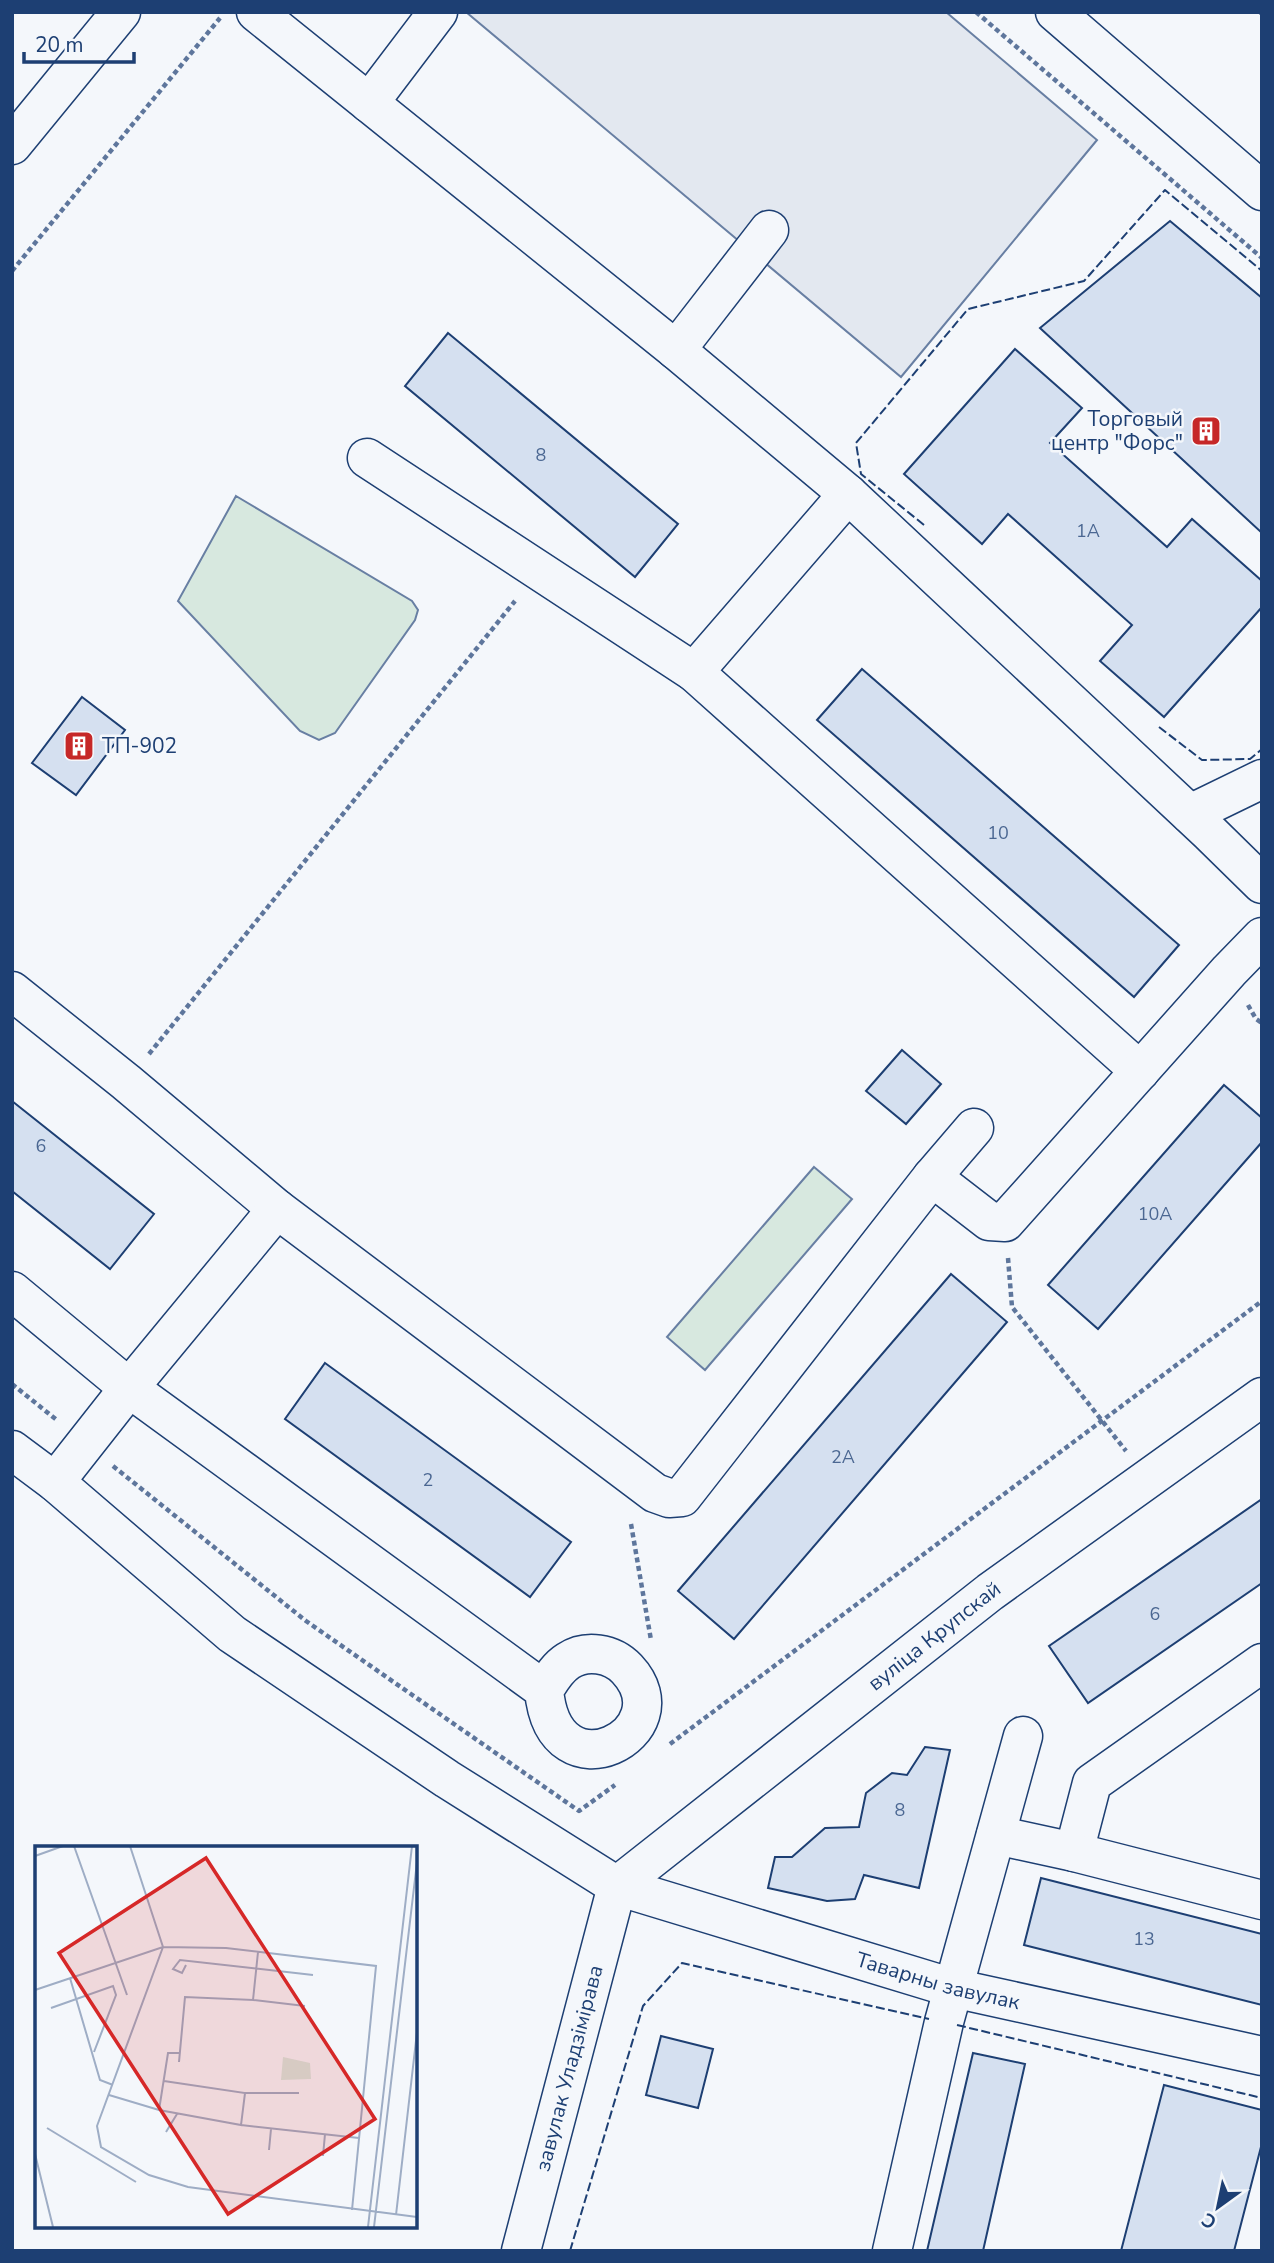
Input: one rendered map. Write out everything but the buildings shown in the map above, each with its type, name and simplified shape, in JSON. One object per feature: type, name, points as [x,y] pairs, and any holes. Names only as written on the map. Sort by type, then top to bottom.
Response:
[{"type":"street","points":[[12,145],[121,12]]},
{"type":"street","points":[[256,12],[676,350],[848,494],[1262,884]]},
{"type":"street","points":[[369,103],[439,12]]},
{"type":"street","points":[[1055,12],[1262,191]]},
{"type":"street","points":[[676,350],[769,230]]},
{"type":"street","points":[[367,458],[694,672],[1140,1071]]},
{"type":"street","points":[[694,672],[848,494]]},
{"type":"street","points":[[1190,814],[1262,779]]},
{"type":"street","points":[[932,1177],[989,1221],[1005,1222],[1262,937]]},
{"type":"street","points":[[12,991],[126,1082],[277,1209],[655,1493],[669,1498],[682,1497],[932,1177],[974,1128]]},
{"type":"street","points":[[55,1482],[277,1209]]},
{"type":"street","points":[[12,1291],[129,1388],[544,1690]]},
{"type":"street","name":"вуліца Крупскай","points":[[617,1886],[990,1592],[1262,1397]]},
{"type":"street","name":"Таварны завулак","points":[[12,1450],[55,1482],[232,1634],[447,1779],[617,1886],[953,1988],[1262,2056]]},
{"type":"street","points":[[1074,1852],[1092,1783],[1262,1663]]},
{"type":"street","points":[[892,2251],[953,1988],[1023,1736]]},
{"type":"street","points":[[996,1835],[1262,1900]]},
{"type":"street","name":"завулак Уладзімірава","points":[[521,2251],[617,1886]]},
{"type":"path","points":[[12,271],[225,12]]},
{"type":"path","points":[[976,12],[1262,258]]},
{"type":"path","points":[[126,1082],[540,571]]},
{"type":"path","points":[[1005,1222],[1012,1307],[1148,1480]]},
{"type":"path","points":[[660,1752],[1262,1301]]},
{"type":"path","points":[[12,1384],[306,1620],[579,1811],[619,1782]]},
{"type":"path","points":[[622,1468],[654,1652]]},
{"type":"path","points":[[667,1731],[670,1744]]},
{"type":"shaded area","points":[[466,12],[946,12],[1097,140],[901,377]]},
{"type":"shaded area","points":[[236,496],[412,601],[418,610],[415,620],[335,733],[319,740],[300,731],[178,601]]},
{"type":"shaded area","points":[[814,1167],[852,1199],[705,1370],[667,1337]]},
{"type":"fence","points":[[924,525],[861,474],[856,443],[968,309],[1084,281],[1165,190],[1262,271]]},
{"type":"fence","points":[[1159,727],[1202,760],[1250,759],[1262,749]]},
{"type":"fence","points":[[570,2251],[643,2006],[682,1963],[929,2019]]},
{"type":"fence","points":[[957,2025],[1262,2098]]},
{"type":"place","name":"Торговый центр \"Форс\"","points":[[1206,431]]},
{"type":"place","name":"ТП-902","points":[[79,746]]}]
